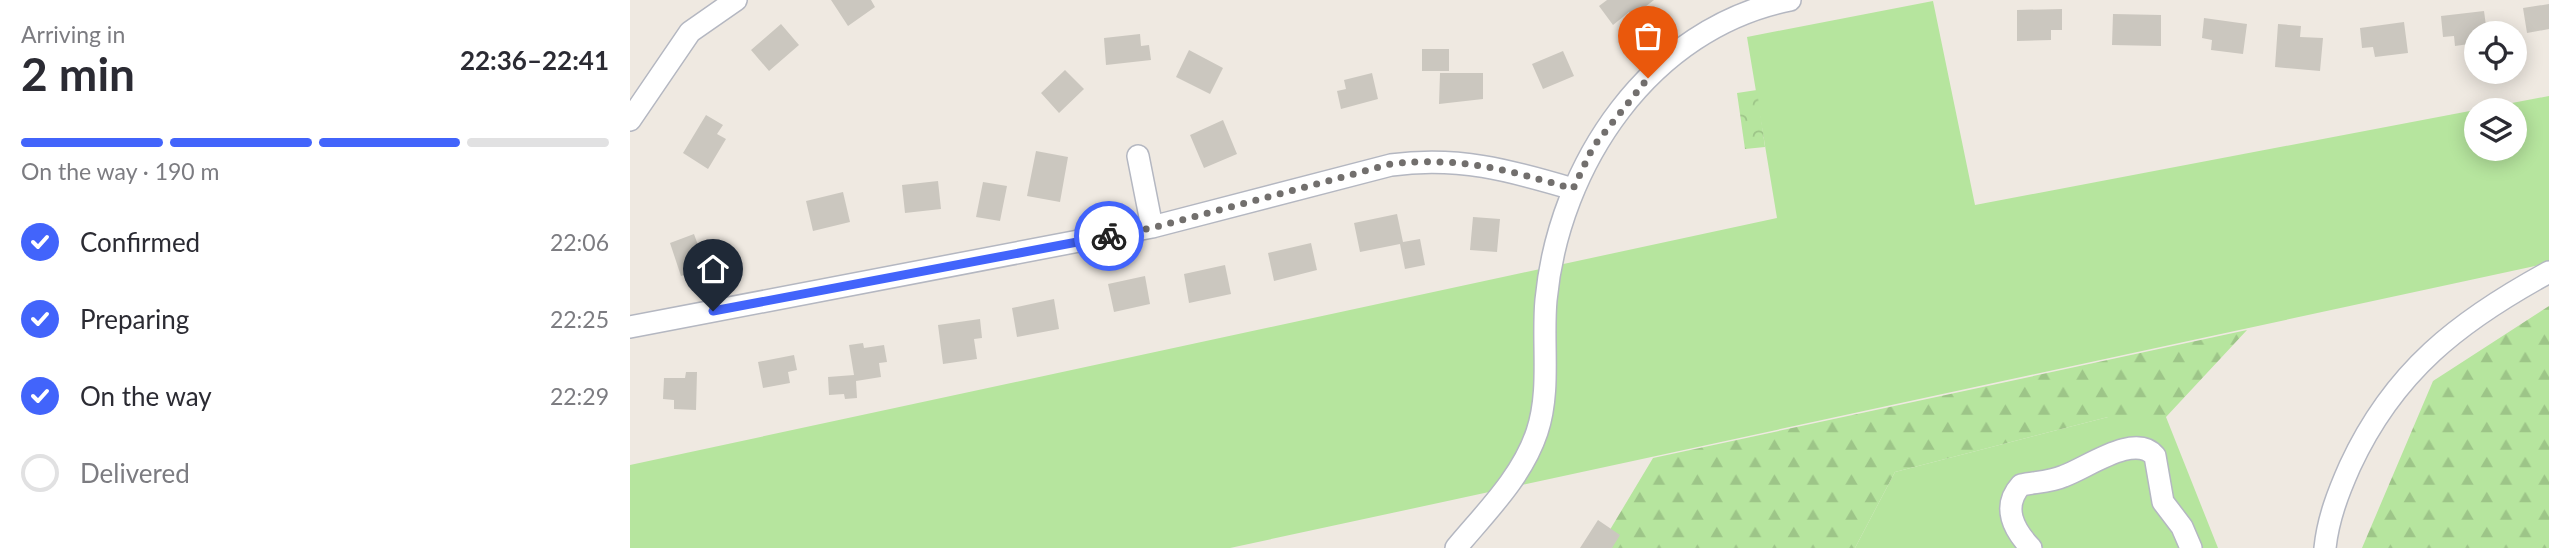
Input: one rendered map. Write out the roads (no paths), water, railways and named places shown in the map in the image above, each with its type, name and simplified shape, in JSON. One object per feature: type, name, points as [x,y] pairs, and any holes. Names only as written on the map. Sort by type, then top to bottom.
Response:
[{"type":"street","points":[[630,120],[690,32],[736,0]]},
{"type":"street","points":[[1456,548],[1521,470],[1538,428],[1544,404],[1546,299],[1573,189],[1593,147],[1620,110],[1658,68],[1703,34],[1732,18],[1776,1]]},
{"type":"street","points":[[1138,156],[1152,228]]},
{"type":"street","points":[[630,326],[1152,228],[1391,164],[1417,161],[1496,167],[1573,189]]},
{"type":"street","points":[[2325,548],[2327,526],[2340,487],[2363,438],[2394,391],[2437,344],[2464,323],[2549,272]]},
{"type":"street","points":[[2031,548],[2017,531],[2010,512],[2011,501],[2021,485],[2061,478],[2109,455],[2144,448],[2155,456],[2164,502],[2182,527],[2191,548]]}]
